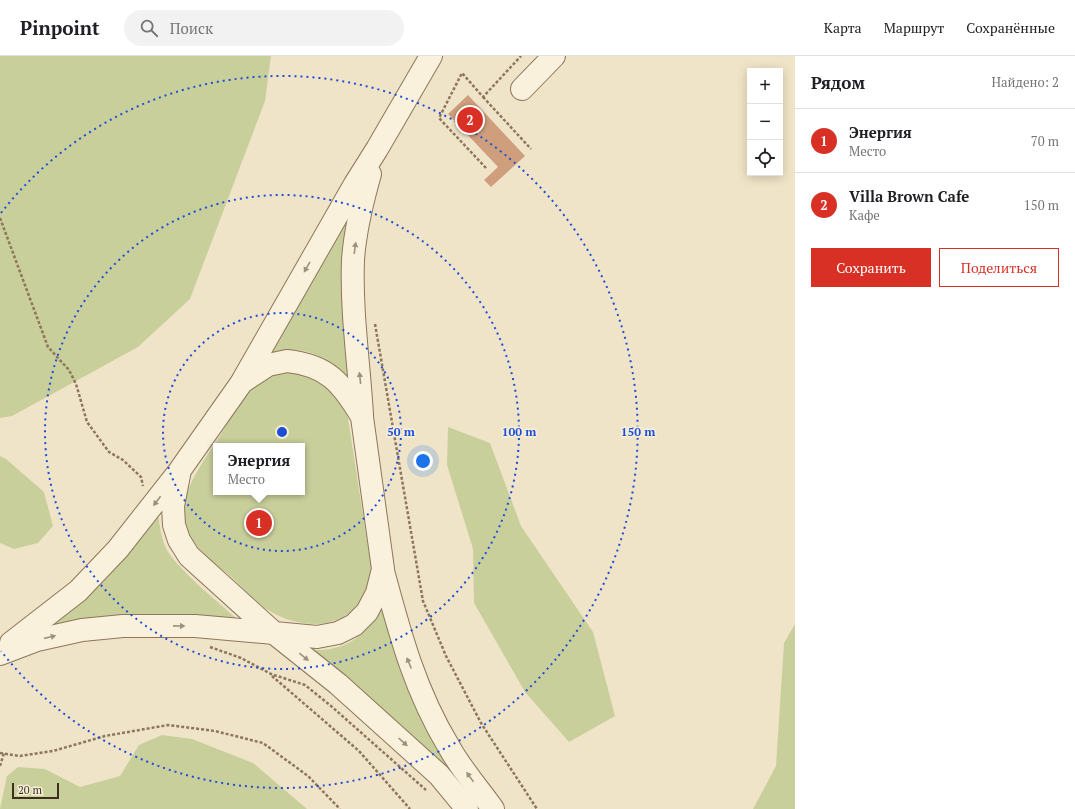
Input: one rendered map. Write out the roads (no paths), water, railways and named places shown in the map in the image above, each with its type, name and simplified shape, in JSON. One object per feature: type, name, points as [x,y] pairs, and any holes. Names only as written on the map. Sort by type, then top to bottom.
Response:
[{"type":"street","points":[[0,653],[78,591],[118,549],[149,512],[180,470],[242,382],[355,184],[431,56]]},
{"type":"street","points":[[522,88],[554,56]]},
{"type":"street","points":[[377,149],[360,208],[353,259],[353,313],[362,417],[383,569],[407,657],[426,706],[449,748],[493,809]]},
{"type":"street","points":[[242,382],[268,365],[287,361],[306,363],[323,371],[339,383],[350,396],[362,417]]},
{"type":"street","points":[[180,470],[173,506],[174,525],[179,540],[189,556],[274,633],[338,684],[422,759],[439,775],[466,809]]},
{"type":"street","points":[[0,653],[45,638],[82,630],[123,626],[195,626],[317,637],[338,633],[354,625],[367,612],[377,593],[383,569]]},
{"type":"place","name":"Villa Brown Cafe","points":[[470,120]]},
{"type":"place","name":"Энергия","points":[[259,523]]}]
